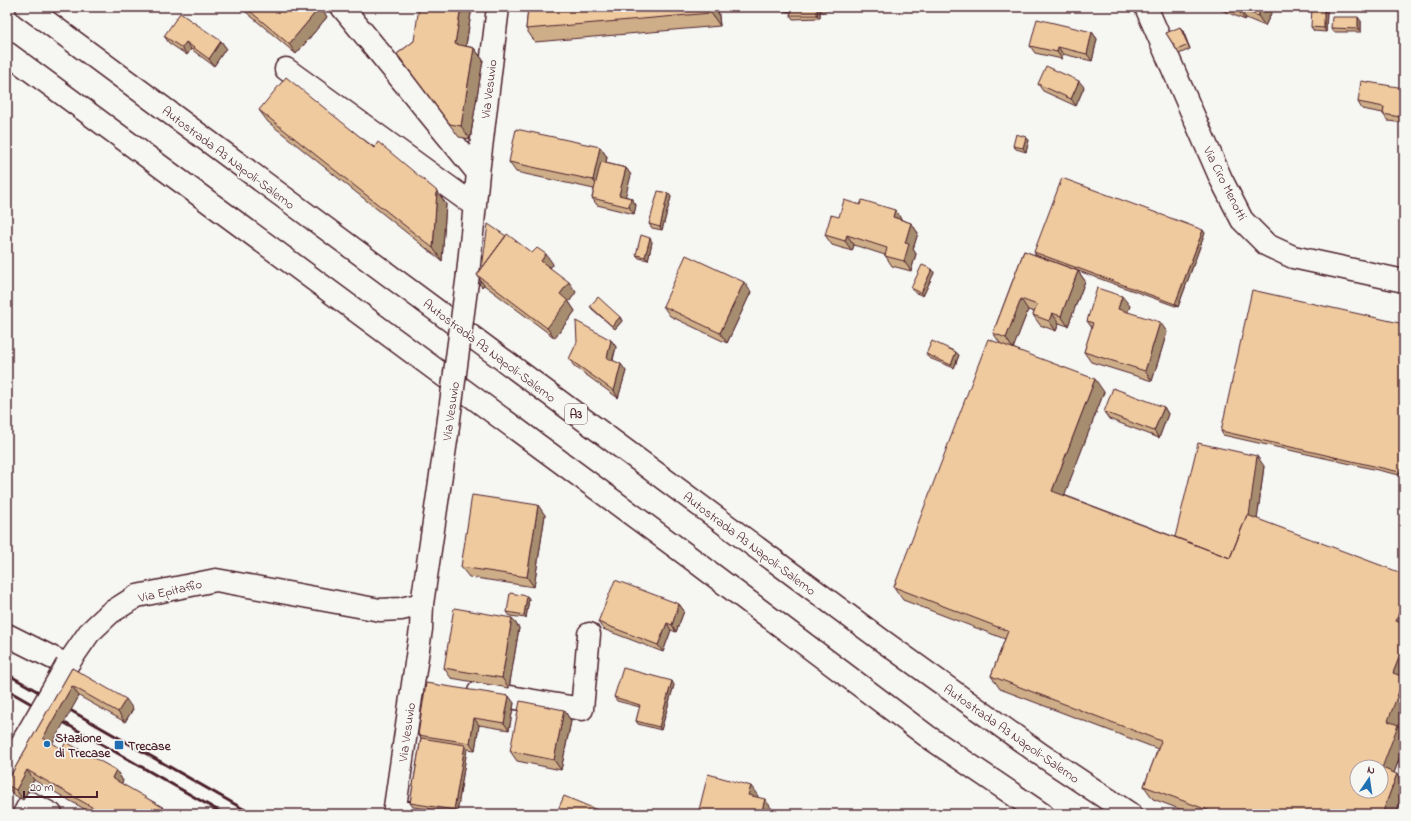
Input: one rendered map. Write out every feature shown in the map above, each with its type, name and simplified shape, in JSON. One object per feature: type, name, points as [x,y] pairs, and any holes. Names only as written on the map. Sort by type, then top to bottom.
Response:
[{"type":"main road","name":"Autostrada A3 Napoli-Salerno","points":[[28,7],[880,639],[1040,754],[1130,814]]},
{"type":"main road","points":[[342,7],[478,173]]},
{"type":"main road","name":"Via Vesuvio","points":[[394,812],[421,629],[422,604],[447,434],[468,274],[478,173],[498,7]]},
{"type":"main road","name":"Via Ciro Menotti","points":[[1146,7],[1221,179],[1242,220],[1267,245],[1293,257],[1404,281]]},
{"type":"main road","points":[[7,53],[688,556],[928,736],[1042,814]]},
{"type":"main road","points":[[286,69],[475,206]]},
{"type":"main road","name":"Via Epitaffio","points":[[7,772],[67,665],[90,633],[110,613],[137,596],[216,580],[380,610],[401,609],[422,604]]},
{"type":"main road","points":[[459,689],[582,709],[589,634]]},
{"type":"main road","points":[[7,635],[67,665]]},
{"type":"main road","points":[[413,682],[436,685]]},
{"type":"main road","points":[[24,814],[30,803],[51,814]]},
{"type":"main road","points":[[394,812],[416,814]]},
{"type":"building","points":[[245,7],[320,7],[289,44]]},
{"type":"building","points":[[419,7],[461,7],[455,44],[474,48],[461,126],[450,124],[397,54],[414,41]]},
{"type":"building","points":[[528,7],[710,7],[711,13],[526,29]]},
{"type":"building","points":[[793,7],[817,7],[817,15],[790,15]]},
{"type":"building","points":[[1231,7],[1262,7],[1258,16],[1239,8],[1238,10]]},
{"type":"building","points":[[1312,7],[1324,8],[1324,28],[1311,27]]},
{"type":"building","points":[[180,13],[221,41],[209,59],[186,42],[182,48],[164,36]]},
{"type":"building","points":[[1332,17],[1358,17],[1358,29],[1331,28]]},
{"type":"building","points":[[1037,19],[1092,32],[1087,54],[1058,47],[1057,52],[1030,46]]},
{"type":"building","points":[[1180,27],[1188,45],[1177,50],[1166,33]]},
{"type":"building","points":[[1046,66],[1079,81],[1071,99],[1038,84]]},
{"type":"building","points":[[286,77],[374,148],[378,142],[437,191],[433,248],[259,110]]},
{"type":"building","points":[[1361,81],[1404,88],[1404,107],[1402,107],[1400,117],[1383,114],[1384,107],[1358,102]]},
{"type":"building","points":[[516,129],[600,147],[593,180],[509,162]]},
{"type":"building","points":[[1016,134],[1026,137],[1023,148],[1013,146]]},
{"type":"building","points":[[601,162],[626,168],[619,195],[631,198],[629,207],[592,198]]},
{"type":"building","points":[[1062,178],[1203,230],[1175,304],[1034,252]]},
{"type":"building","points":[[658,191],[668,193],[660,227],[649,224]]},
{"type":"building","points":[[844,200],[860,205],[862,200],[895,210],[893,217],[911,223],[905,243],[909,244],[904,261],[885,256],[887,248],[847,235],[845,241],[825,235],[831,215],[839,217]]},
{"type":"building","points":[[488,224],[506,236],[482,268]]},
{"type":"building","points":[[507,234],[532,253],[537,248],[546,254],[541,261],[569,282],[560,294],[568,301],[547,328],[477,275]]},
{"type":"building","points":[[641,235],[650,238],[645,257],[636,255]]},
{"type":"building","points":[[1024,251],[1078,271],[1061,316],[1052,313],[1049,321],[1033,315],[1037,305],[1021,299],[1006,338],[993,333]]},
{"type":"building","points":[[686,255],[744,282],[720,333],[663,306]]},
{"type":"building","points":[[922,265],[932,269],[921,293],[911,288]]},
{"type":"building","points":[[1097,288],[1122,296],[1118,309],[1160,322],[1145,371],[1084,352],[1093,323],[1087,321]]},
{"type":"building","points":[[1252,290],[1404,324],[1404,473],[1221,431]]},
{"type":"building","points":[[598,297],[620,317],[612,326],[590,306]]},
{"type":"building","points":[[576,321],[611,340],[607,358],[621,364],[614,391],[569,359],[577,342]]},
{"type":"building","points":[[988,339],[1095,379],[1052,491],[1230,558],[1247,515],[1404,574],[1404,598],[1396,621],[1404,624],[1404,645],[1393,673],[1404,678],[1388,721],[1398,725],[1385,759],[1349,759],[1349,799],[1388,799],[1382,814],[1218,814],[1144,786],[1161,741],[991,676],[1008,631],[894,587]]},
{"type":"building","points":[[932,341],[956,352],[951,365],[926,354]]},
{"type":"building","points":[[1113,388],[1164,407],[1154,431],[1104,412]]},
{"type":"building","points":[[1198,443],[1257,456],[1249,516],[1247,515],[1230,558],[1175,537]]},
{"type":"building","points":[[472,495],[538,505],[527,577],[461,567]]},
{"type":"building","points":[[615,580],[679,604],[672,625],[667,623],[658,645],[598,622]]},
{"type":"building","points":[[510,593],[527,596],[524,615],[507,612]]},
{"type":"building","points":[[454,608],[512,618],[502,678],[444,668]]},
{"type":"building","name":"Stazione di Trecase","points":[[72,668],[126,699],[118,712],[72,686],[43,738],[62,749],[66,742],[116,770],[112,778],[164,808],[161,814],[104,814],[27,770],[16,790],[7,785],[7,782]]},
{"type":"building","points":[[623,668],[672,681],[659,727],[636,721],[640,705],[614,697]]},
{"type":"building","points":[[426,683],[509,696],[504,723],[474,718],[470,743],[418,735]]},
{"type":"building","points":[[520,701],[564,710],[554,760],[510,751]]},
{"type":"building","points":[[421,738],[465,745],[454,810],[410,803]]},
{"type":"building","points":[[1389,771],[1397,774],[1389,795]]},
{"type":"building","points":[[708,774],[751,786],[748,795],[765,799],[761,814],[698,814]]},
{"type":"building","points":[[564,796],[607,814],[556,814]]},
{"type":"railway","points":[[7,674],[252,814]]},
{"type":"railway","points":[[7,690],[224,814]]},
{"type":"place","name":"Stazione di Trecase","points":[[47,744]]},
{"type":"place","name":"Trecase","points":[[119,745]]}]
